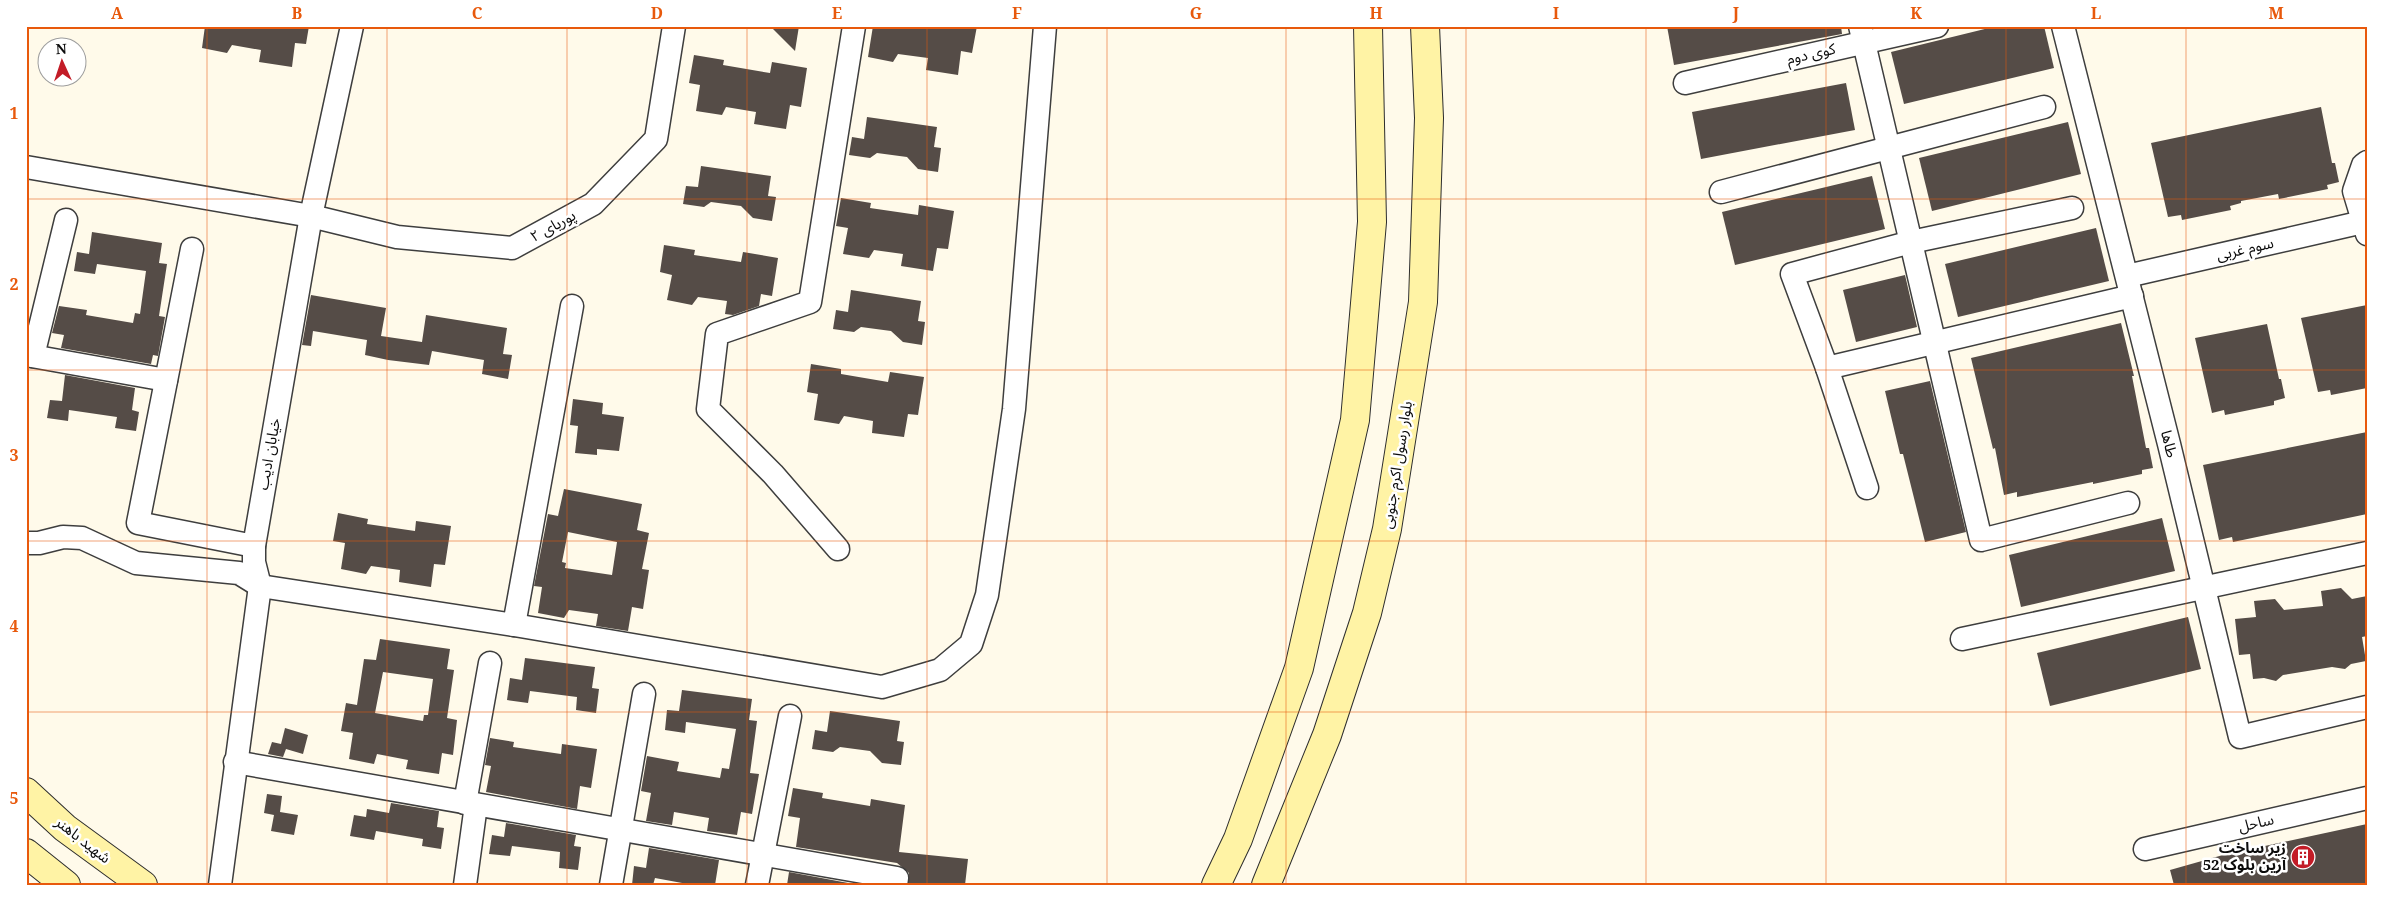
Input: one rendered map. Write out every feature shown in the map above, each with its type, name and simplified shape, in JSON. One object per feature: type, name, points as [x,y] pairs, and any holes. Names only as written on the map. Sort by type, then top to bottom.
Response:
[{"type":"main road","points":[[1216,885],[1238,840],[1299,668],[1355,420],[1372,222],[1368,26]]},
{"type":"main road","name":"بلوار رسول اکرم جنوبی","points":[[1266,885],[1327,734],[1367,613],[1387,529],[1423,302],[1428,118],[1425,26]]},
{"type":"main road","name":"شهید باهنر","points":[[26,792],[65,828],[143,885]]},
{"type":"main road","points":[[26,853],[66,885]]},
{"type":"street","name":"خیابان ادیب","points":[[220,885],[260,586],[254,562],[254,546],[310,216],[352,26]]},
{"type":"street","name":"پوریای ۲","points":[[26,167],[310,216],[397,237],[512,248],[593,204],[656,139],[674,26]]},
{"type":"street","points":[[838,549],[773,474],[708,408],[717,334],[810,302],[854,26]]},
{"type":"street","points":[[26,543],[40,543],[64,537],[82,538],[136,562],[239,572],[260,586],[514,625],[882,687],[940,670],[971,644],[987,595],[1014,409],[1045,26]]},
{"type":"street","name":"کوی دوم","points":[[1686,83],[1862,34],[1936,26]]},
{"type":"street","name":"طاها","points":[[2063,26],[2205,589],[2240,737],[2367,707]]},
{"type":"street","points":[[1862,34],[1981,540],[2128,503]]},
{"type":"street","points":[[1721,192],[1888,146],[2044,107]]},
{"type":"street","points":[[2365,228],[2354,191],[2363,165],[2367,162]]},
{"type":"street","points":[[1867,488],[1827,368],[1792,274],[1911,242],[2072,208]]},
{"type":"street","points":[[66,220],[30,355],[166,380]]},
{"type":"street","name":"سوم غربی","points":[[1827,368],[1935,343],[2129,286],[2365,228]]},
{"type":"street","points":[[192,249],[138,523],[254,546]]},
{"type":"street","points":[[514,625],[572,306]]},
{"type":"street","points":[[1962,639],[2205,589],[2367,552]]},
{"type":"street","points":[[465,885],[471,804],[490,662]]},
{"type":"street","points":[[611,885],[644,694]]},
{"type":"street","points":[[757,885],[790,716]]},
{"type":"street","points":[[236,762],[763,853],[897,878],[896,885]]},
{"type":"street","name":"ساحل","points":[[2145,849],[2367,798]]},
{"type":"building","points":[[205,26],[309,26],[306,44],[295,43],[292,67],[259,62],[261,50],[232,45],[227,53],[202,48]]},
{"type":"building","points":[[770,26],[799,26],[795,51]]},
{"type":"building","points":[[873,26],[977,26],[972,53],[961,51],[958,75],[926,70],[928,58],[898,54],[893,62],[868,57]]},
{"type":"building","points":[[1667,26],[1841,26],[1842,34],[1674,65]]},
{"type":"building","points":[[1997,26],[2044,26],[2054,68],[1904,104],[1891,52]]},
{"type":"building","points":[[694,55],[724,60],[723,65],[770,73],[772,62],[807,68],[801,107],[790,105],[786,129],[754,124],[756,112],[726,107],[722,115],[696,111],[700,85],[689,83]]},
{"type":"building","points":[[1846,83],[1855,130],[1701,159],[1692,112]]},
{"type":"building","points":[[2321,107],[2332,163],[2335,163],[2339,182],[2327,185],[2328,189],[2279,199],[2278,194],[2241,201],[2241,203],[2230,206],[2231,210],[2182,220],[2181,215],[2168,217],[2151,143]]},
{"type":"building","points":[[867,117],[937,127],[934,147],[941,148],[938,172],[918,169],[907,157],[877,153],[870,158],[849,155],[852,137],[864,139]]},
{"type":"building","points":[[2068,122],[2081,174],[1932,211],[1919,158]]},
{"type":"building","points":[[701,166],[771,176],[768,196],[776,197],[772,221],[753,218],[741,206],[711,202],[704,207],[683,204],[686,186],[698,187]]},
{"type":"building","points":[[1872,176],[1885,229],[1735,265],[1722,212]]},
{"type":"building","points":[[841,198],[871,203],[870,208],[918,215],[919,205],[954,211],[948,249],[937,248],[933,271],[901,266],[903,254],[874,250],[869,258],[843,254],[848,228],[836,226]]},
{"type":"building","points":[[2096,228],[2109,281],[1958,317],[1945,264]]},
{"type":"building","points":[[92,232],[162,243],[159,263],[167,264],[159,316],[165,317],[158,356],[153,355],[151,364],[61,348],[64,335],[52,333],[59,306],[87,310],[86,315],[133,323],[135,313],[140,314],[146,271],[97,264],[95,274],[74,271],[77,252],[89,254]]},
{"type":"building","points":[[664,245],[695,250],[694,255],[741,262],[743,252],[778,258],[772,296],[761,294],[759,306],[733,315],[725,314],[727,301],[698,297],[692,305],[667,300],[672,275],[660,272]]},
{"type":"building","points":[[1905,275],[1917,327],[1856,342],[1843,290]]},
{"type":"building","points":[[851,290],[921,301],[918,321],[925,322],[922,345],[903,342],[891,331],[861,327],[854,332],[833,329],[836,310],[848,312]]},
{"type":"building","points":[[311,295],[386,308],[381,336],[422,342],[426,315],[507,328],[503,354],[512,355],[508,379],[482,374],[484,360],[432,351],[429,365],[388,360],[365,355],[367,340],[313,331],[311,346],[302,345]]},
{"type":"building","points":[[2367,305],[2367,388],[2331,395],[2330,390],[2318,392],[2301,318]]},
{"type":"building","points":[[2121,323],[2134,376],[2132,376],[2146,448],[2149,448],[2153,468],[2142,470],[2142,474],[2093,484],[2093,482],[2017,497],[2017,492],[2004,495],[1995,448],[1993,449],[1971,358]]},
{"type":"building","points":[[2267,324],[2285,398],[2274,401],[2274,405],[2225,415],[2224,410],[2212,413],[2195,338]]},
{"type":"building","points":[[811,364],[841,369],[841,374],[888,382],[890,372],[924,377],[918,415],[908,414],[904,437],[872,433],[873,421],[844,416],[839,424],[814,420],[818,394],[807,392]]},
{"type":"building","points":[[65,375],[135,388],[132,410],[139,412],[136,431],[115,428],[117,417],[69,410],[68,421],[47,418],[50,400],[62,401]]},
{"type":"building","points":[[1930,381],[1966,532],[1925,542],[1903,454],[1900,454],[1885,391]]},
{"type":"building","points":[[573,399],[603,403],[602,414],[624,417],[619,451],[597,449],[597,455],[575,453],[578,426],[570,425]]},
{"type":"building","points":[[2367,432],[2367,514],[2233,542],[2232,537],[2219,540],[2203,465]]},
{"type":"building","points":[[564,489],[642,504],[637,530],[649,533],[642,569],[649,570],[643,609],[632,607],[628,631],[596,626],[598,614],[569,610],[564,618],[538,613],[542,587],[534,586],[548,514],[558,516]],"holes":[[[568,532],[617,542],[612,575],[565,568],[566,563],[562,562]]]},
{"type":"building","points":[[338,513],[368,519],[367,524],[415,531],[416,521],[451,526],[445,565],[434,564],[431,587],[399,582],[400,570],[371,566],[366,574],[341,569],[345,543],[333,541]]},
{"type":"building","points":[[2162,518],[2175,571],[2021,607],[2009,555]]},
{"type":"building","points":[[2341,588],[2352,599],[2367,596],[2367,636],[2362,637],[2366,661],[2351,664],[2345,669],[2332,667],[2283,675],[2276,681],[2264,678],[2253,679],[2250,654],[2239,655],[2235,619],[2256,617],[2254,601],[2275,599],[2284,610],[2323,606],[2321,591]]},
{"type":"building","points":[[2188,617],[2201,669],[2050,706],[2037,653]]},
{"type":"building","points":[[380,639],[450,649],[447,669],[454,670],[447,718],[457,720],[453,755],[442,753],[439,774],[406,769],[408,760],[377,754],[374,764],[349,759],[353,733],[341,731],[346,703],[357,705],[364,659],[376,660]],"holes":[[[383,672],[433,679],[428,715],[424,715],[423,721],[375,713]]]},
{"type":"building","points":[[525,658],[595,667],[592,688],[599,689],[596,713],[576,710],[577,697],[530,691],[528,703],[507,700],[510,678],[522,680]]},
{"type":"building","points":[[682,690],[752,699],[749,720],[757,721],[750,773],[759,774],[752,814],[741,812],[737,835],[707,831],[709,818],[674,812],[672,825],[646,821],[651,793],[641,791],[647,756],[679,762],[677,771],[720,778],[722,768],[729,769],[736,729],[686,722],[685,733],[665,730],[667,710],[679,711]]},
{"type":"building","points":[[830,711],[900,721],[897,741],[904,742],[901,765],[882,763],[870,751],[840,747],[833,752],[812,749],[815,730],[827,732]]},
{"type":"building","points":[[285,728],[308,735],[303,754],[286,749],[283,757],[268,754],[272,742],[281,744]]},
{"type":"building","points":[[490,738],[514,742],[513,747],[561,754],[562,744],[597,749],[591,788],[580,786],[577,809],[486,792],[491,766],[485,765]]},
{"type":"building","points":[[793,788],[823,793],[822,798],[870,806],[871,799],[905,805],[899,852],[968,859],[965,885],[909,885],[909,873],[897,863],[796,847],[800,818],[788,816]]},
{"type":"building","points":[[267,794],[282,796],[280,812],[298,815],[294,835],[271,831],[274,815],[264,813]]},
{"type":"building","points":[[391,803],[439,811],[437,827],[444,828],[441,849],[422,846],[423,839],[376,831],[374,840],[350,836],[354,815],[366,817],[367,809],[389,813]]},
{"type":"building","points":[[506,823],[576,835],[574,846],[581,847],[578,870],[559,868],[560,852],[512,846],[510,856],[489,854],[492,835],[504,837]]},
{"type":"building","points":[[2367,824],[2367,885],[2174,885],[2170,870],[2223,855]]},
{"type":"building","points":[[649,848],[719,860],[715,885],[693,885],[655,878],[653,885],[632,885],[634,866],[646,868]]},
{"type":"building","points":[[789,872],[859,885],[787,885]]},
{"type":"place","name":"زیر ساخت آرین بلوک 52","points":[[2303,857]]}]
